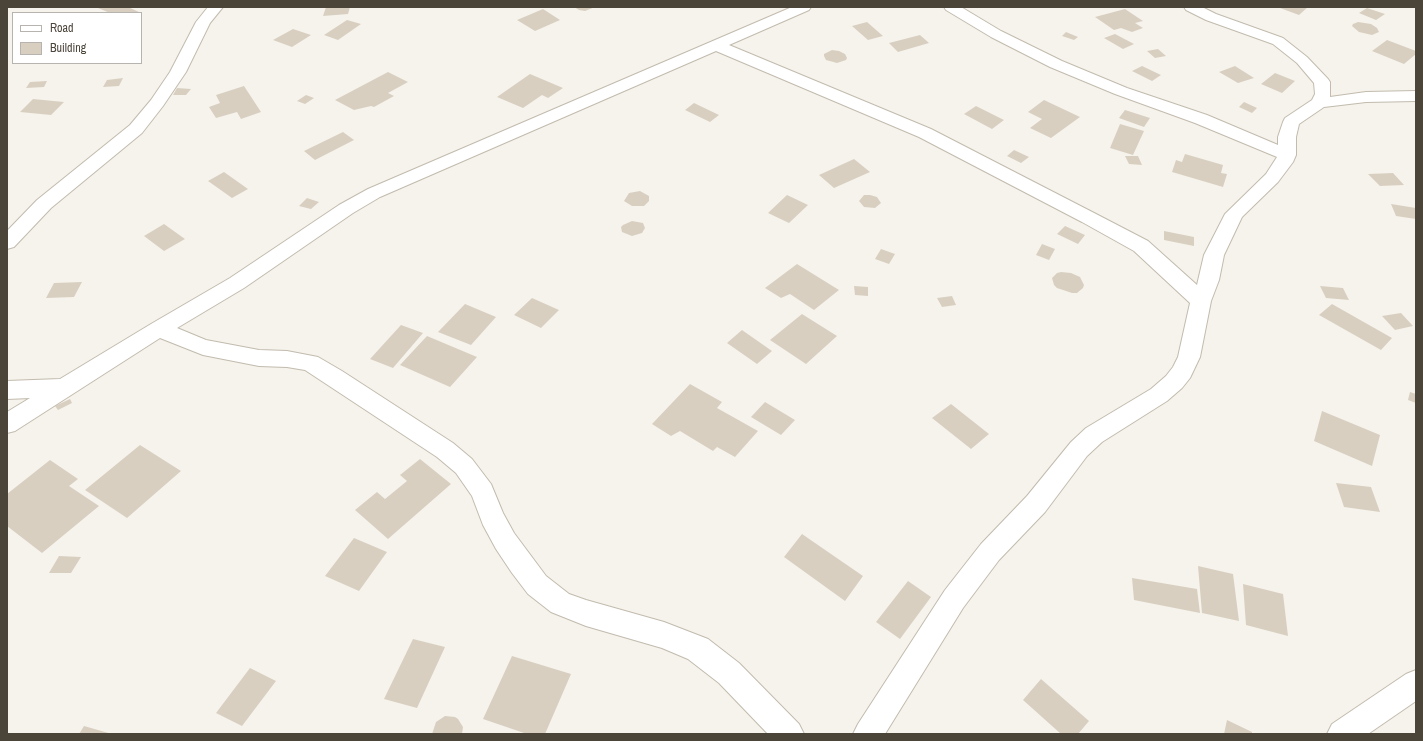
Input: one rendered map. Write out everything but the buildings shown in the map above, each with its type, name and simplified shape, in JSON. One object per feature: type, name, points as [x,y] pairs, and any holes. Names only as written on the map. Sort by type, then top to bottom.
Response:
[{"type":"street","points":[[7,242],[44,204],[136,129],[157,103],[178,72],[203,22],[216,7]]},
{"type":"street","points":[[7,424],[158,329],[237,283],[346,209],[374,193],[804,7]]},
{"type":"street","points":[[951,7],[996,34],[1056,64],[1122,92],[1201,119],[1287,155]]},
{"type":"street","points":[[1191,7],[1208,12],[1278,41],[1302,60],[1322,82],[1323,94],[1319,103]]},
{"type":"street","points":[[716,44],[925,133],[1141,246],[1201,301]]},
{"type":"street","points":[[868,734],[954,599],[990,552],[1036,504],[1079,449],[1094,435],[1159,395],[1174,382],[1182,372],[1189,357],[1201,301],[1214,255],[1234,214],[1272,178],[1284,162],[1287,155],[1287,137],[1291,122],[1319,103],[1366,97],[1416,96]]},
{"type":"street","points":[[158,329],[203,347],[258,358],[287,359],[310,363],[334,377],[445,450],[464,466],[482,491],[492,517],[505,541],[521,565],[537,584],[560,603],[586,613],[664,635],[698,649],[729,673],[789,734]]},
{"type":"street","points":[[7,390],[63,388]]},
{"type":"street","points":[[1342,734],[1416,684]]}]
